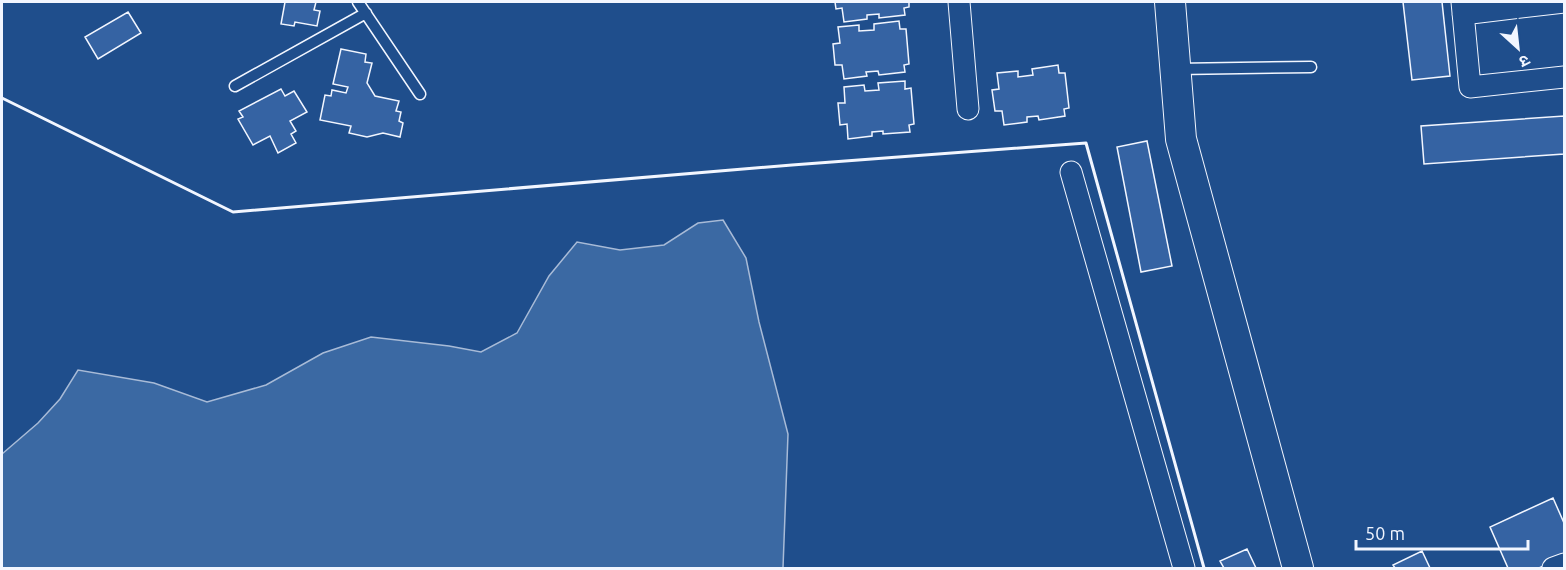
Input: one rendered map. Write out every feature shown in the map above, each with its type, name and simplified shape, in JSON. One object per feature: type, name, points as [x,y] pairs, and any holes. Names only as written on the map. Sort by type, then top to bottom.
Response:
[{"type":"street","points":[[959,2],[968,109]]},
{"type":"street","points":[[1170,2],[1182,140],[1298,568]]},
{"type":"street","points":[[1564,2],[1462,8],[1470,87],[1564,77]]},
{"type":"street","points":[[1071,172],[1184,568]]},
{"type":"street","points":[[1553,568],[1564,564]]},
{"type":"lane","points":[[358,2],[420,93]]},
{"type":"lane","points":[[235,86],[366,13]]},
{"type":"lane","points":[[1176,69],[1311,67]]},
{"type":"water","points":[[723,220],[746,258],[759,322],[788,434],[783,568],[2,568],[2,454],[38,423],[60,399],[78,370],[154,383],[207,402],[266,385],[323,353],[371,337],[481,352],[517,333],[549,276],[577,242],[620,250],[664,245],[698,223]]},
{"type":"building","points":[[285,2],[316,2],[314,10],[320,11],[317,26],[295,22],[294,26],[281,24]]},
{"type":"building","points":[[835,2],[909,2],[909,7],[904,8],[905,15],[879,18],[879,14],[867,15],[867,19],[844,22],[842,8],[836,9]]},
{"type":"building","points":[[1403,2],[1442,2],[1450,76],[1412,80]]},
{"type":"building","points":[[128,12],[141,33],[98,59],[85,37]]},
{"type":"building","points":[[899,21],[900,29],[906,29],[909,64],[904,65],[905,72],[879,75],[878,71],[866,72],[867,76],[844,79],[842,65],[835,65],[833,44],[840,43],[838,27],[859,25],[859,31],[874,30],[874,24]]},
{"type":"building","points":[[341,49],[366,54],[365,62],[372,63],[367,83],[375,96],[399,101],[396,111],[401,112],[399,121],[403,123],[400,137],[383,133],[367,137],[349,133],[351,126],[320,120],[325,95],[331,96],[332,90],[346,93],[348,87],[333,84]]},
{"type":"building","points":[[1058,65],[1059,73],[1065,73],[1069,108],[1064,109],[1065,116],[1039,120],[1038,116],[1027,117],[1027,122],[1004,125],[1002,111],[995,111],[992,90],[999,89],[997,73],[1018,71],[1018,77],[1033,75],[1032,69]]},
{"type":"building","points":[[905,81],[905,89],[911,88],[914,124],[909,125],[910,132],[883,134],[883,131],[872,132],[872,136],[848,139],[847,124],[840,125],[838,103],[845,103],[844,87],[864,85],[865,91],[879,90],[878,83]]},
{"type":"building","points":[[281,89],[285,96],[294,91],[307,112],[290,121],[296,131],[291,134],[296,143],[278,153],[270,136],[253,145],[238,119],[243,117],[239,111]]},
{"type":"building","points":[[1564,116],[1564,154],[1424,164],[1421,126]]},
{"type":"building","points":[[1147,141],[1172,266],[1141,272],[1117,147]]},
{"type":"building","points":[[1553,498],[1564,523],[1564,557],[1539,568],[1508,568],[1490,527]]},
{"type":"building","points":[[1247,549],[1256,568],[1224,568],[1220,561]]},
{"type":"building","points":[[1422,551],[1430,568],[1395,568],[1393,565]]},
{"type":"wall","points":[[2,98],[233,212],[1086,143],[1204,568]]}]
